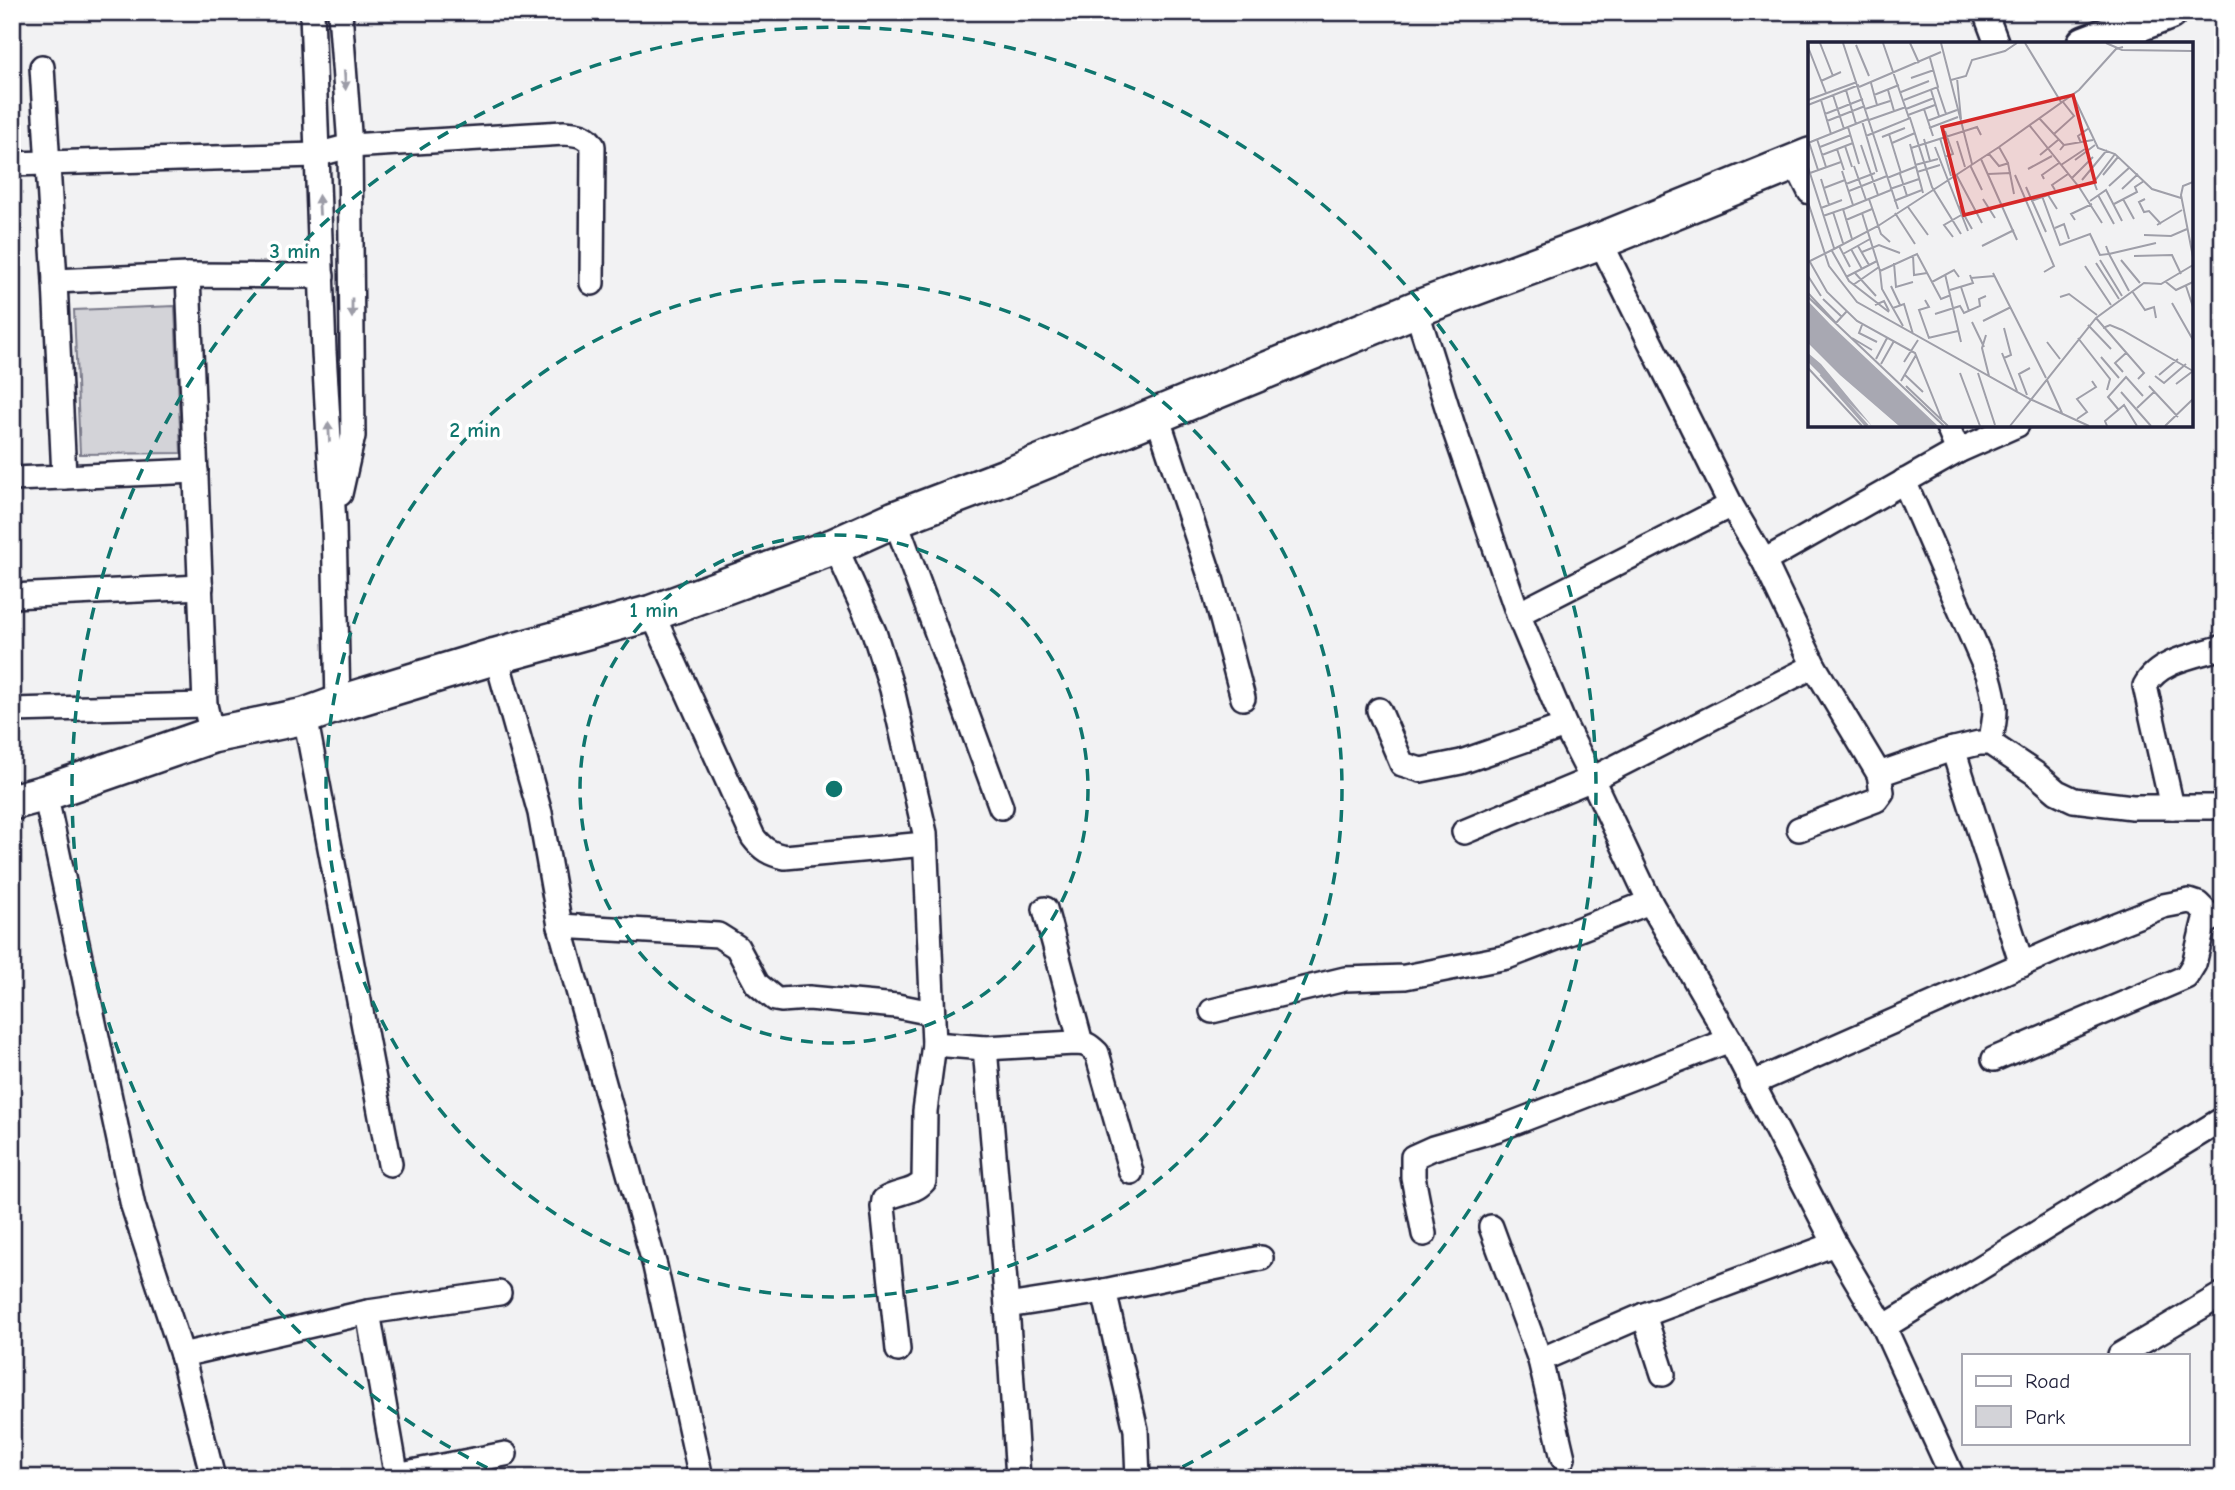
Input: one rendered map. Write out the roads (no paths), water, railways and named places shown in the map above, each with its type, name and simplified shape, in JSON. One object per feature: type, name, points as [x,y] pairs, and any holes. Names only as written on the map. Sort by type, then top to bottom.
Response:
[{"type":"main road","points":[[2090,42],[2169,12]]},
{"type":"main road","points":[[29,797],[209,720],[305,716],[496,656],[652,614],[835,546],[895,519],[1157,416],[1416,309],[1600,241],[1805,170]]},
{"type":"street","points":[[312,12],[316,155],[334,525],[338,704]]},
{"type":"street","points":[[334,525],[353,436],[350,146],[340,12]]},
{"type":"street","points":[[1985,12],[1996,42]]},
{"type":"street","points":[[42,67],[64,477]]},
{"type":"street","points":[[12,164],[316,155],[350,146],[564,133],[580,135],[589,138],[593,146],[592,283]]},
{"type":"street","points":[[1600,241],[1731,505],[1764,561],[1814,666],[1879,774],[1882,792],[1876,800],[1799,829]]},
{"type":"street","points":[[55,281],[188,275],[322,276]]},
{"type":"street","points":[[12,710],[209,720],[188,275]]},
{"type":"street","points":[[1416,309],[1518,614],[1565,726],[1650,902],[1730,1040],[1835,1244],[1884,1327],[1953,1478]]},
{"type":"street","points":[[1157,416],[1212,582],[1243,698]]},
{"type":"street","points":[[1948,427],[1958,451]]},
{"type":"street","points":[[1764,561],[1958,451],[2012,427]]},
{"type":"street","points":[[12,479],[196,471]]},
{"type":"street","points":[[1904,481],[1988,674],[1996,701],[1996,717],[1990,743]]},
{"type":"street","points":[[1518,614],[1731,505]]},
{"type":"street","points":[[895,519],[1001,807]]},
{"type":"street","points":[[835,546],[874,632],[892,689],[925,833],[934,1044],[925,1111],[924,1181],[910,1192],[892,1194],[884,1200],[898,1350]]},
{"type":"street","points":[[12,596],[201,587]]},
{"type":"street","points":[[652,614],[753,837],[761,848],[785,857],[925,844]]},
{"type":"street","points":[[2172,807],[2145,686],[2150,677],[2160,669],[2223,647]]},
{"type":"street","points":[[496,656],[540,813],[560,926],[654,1266],[701,1478]]},
{"type":"street","points":[[1464,832],[1592,779],[1814,666]]},
{"type":"street","points":[[1379,710],[1402,764],[1421,770],[1461,762],[1565,726]]},
{"type":"street","points":[[305,716],[390,1164]]},
{"type":"street","points":[[1879,774],[1953,749],[1990,743],[2036,774],[2057,792],[2074,800],[2132,807],[2223,807]]},
{"type":"street","points":[[1953,749],[2022,965]]},
{"type":"street","points":[[29,797],[133,1206],[182,1355],[213,1478]]},
{"type":"street","points":[[1751,1084],[2164,906],[2189,901],[2217,916]]},
{"type":"street","points":[[1212,1011],[1345,979],[1405,977],[1507,957],[1650,902]]},
{"type":"street","points":[[1045,909],[1081,1043]]},
{"type":"street","points":[[1994,1059],[2186,977],[2194,964],[2204,922],[2217,916]]},
{"type":"street","points":[[560,926],[718,935],[737,947],[757,984],[775,999],[808,998],[897,1006],[932,1013]]},
{"type":"street","points":[[1424,1234],[1413,1177],[1413,1157],[1433,1147],[1499,1129],[1730,1040]]},
{"type":"street","points":[[934,1044],[985,1048],[1081,1043],[1089,1045],[1097,1053],[1131,1172]]},
{"type":"street","points":[[985,1048],[1007,1306],[1018,1478]]},
{"type":"street","points":[[1884,1327],[2223,1119]]},
{"type":"street","points":[[1491,1227],[1540,1360],[1563,1458]]},
{"type":"street","points":[[1540,1360],[1644,1315],[1835,1244]]},
{"type":"street","points":[[1007,1306],[1104,1291],[1261,1258]]},
{"type":"street","points":[[1104,1291],[1136,1430],[1138,1478]]},
{"type":"street","points":[[182,1355],[368,1312],[499,1293]]},
{"type":"street","points":[[2122,1354],[2223,1294]]},
{"type":"street","points":[[368,1312],[396,1476],[505,1454]]},
{"type":"street","points":[[1644,1315],[1663,1374]]}]
